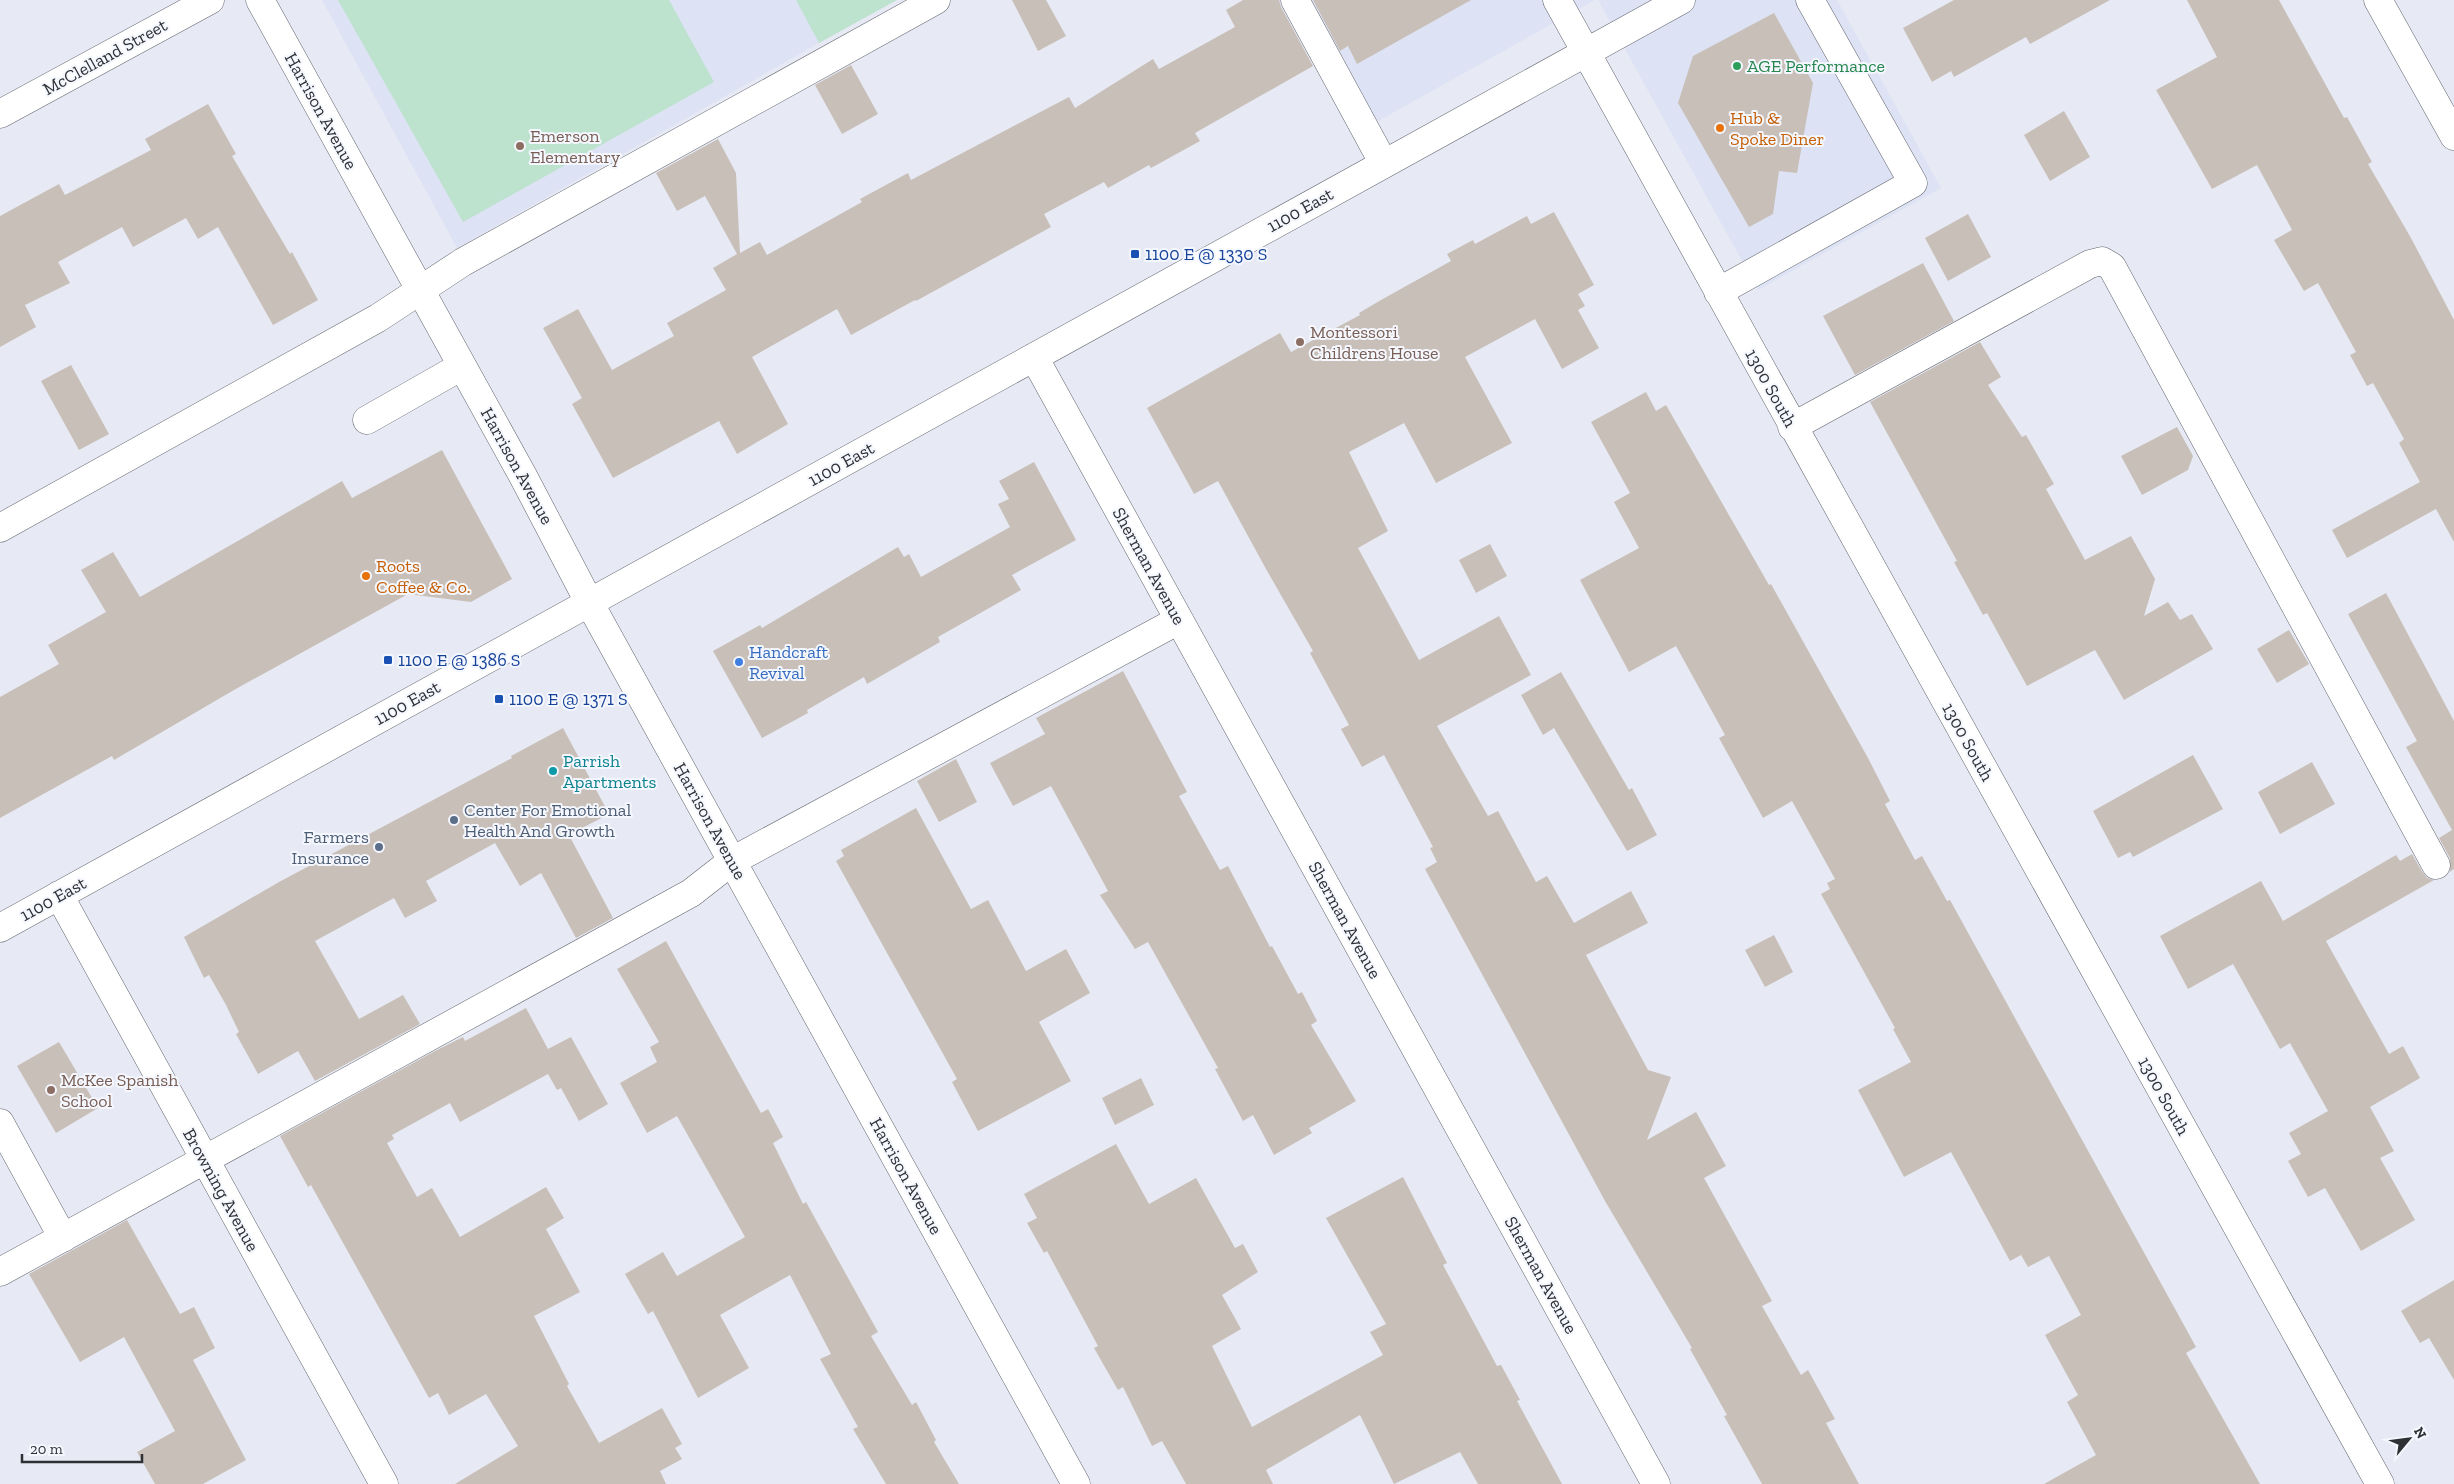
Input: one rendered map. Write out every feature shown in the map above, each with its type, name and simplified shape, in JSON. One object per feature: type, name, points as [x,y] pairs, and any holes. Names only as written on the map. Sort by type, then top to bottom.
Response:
[{"type":"street","name":"McClelland Street","points":[[0,114],[210,0]]},
{"type":"street","name":"Harrison Avenue","points":[[260,0],[571,564],[589,602],[1076,1484]]},
{"type":"street","points":[[0,528],[378,318],[472,257],[936,0]]},
{"type":"street","points":[[1295,0],[1384,164]]},
{"type":"street","name":"1300 South","points":[[1557,0],[1792,427],[2380,1484]]},
{"type":"street","name":"1100 East","points":[[2,921],[59,895],[1681,0]]},
{"type":"street","points":[[1718,292],[1913,183],[1810,0]]},
{"type":"street","points":[[2378,0],[2454,136]]},
{"type":"street","points":[[1792,427],[2090,264],[2102,261],[2112,267],[2436,865]]},
{"type":"street","name":"Sherman Avenue","points":[[1034,357],[1656,1484]]},
{"type":"street","points":[[367,420],[462,366]]},
{"type":"street","points":[[0,1272],[204,1158],[691,893],[732,861],[1179,620]]},
{"type":"street","name":"Browning Avenue","points":[[59,895],[384,1484]]},
{"type":"street","points":[[0,1123],[62,1238]]},
{"type":"shaded area","name":"Emerson Elementary","points":[[322,0],[895,0],[457,248]]},
{"type":"shaded area","points":[[1278,0],[1595,0],[1353,135]]},
{"type":"shaded area","points":[[1598,0],[1837,0],[1941,188],[1758,290]]},
{"type":"green space","name":"Emerson Elementary","points":[[338,0],[669,0],[714,82],[463,222]]},
{"type":"green space","points":[[796,0],[897,0],[819,43]]},
{"type":"building","points":[[1012,0],[1046,0],[1066,36],[1038,51]]},
{"type":"building","points":[[1243,0],[1279,0],[1313,66],[1195,133],[1200,141],[1151,168],[1149,165],[1108,188],[1104,182],[1044,214],[1051,227],[851,335],[837,309],[752,357],[788,424],[737,454],[719,421],[613,478],[572,404],[582,398],[543,328],[578,309],[612,370],[674,336],[667,323],[726,290],[713,268],[737,254],[705,196],[677,211],[656,173],[718,139],[736,173],[740,253],[760,242],[767,255],[862,202],[860,199],[908,173],[911,180],[1069,97],[1075,108],[1153,59],[1159,69],[1235,27],[1226,10]]},
{"type":"building","points":[[1313,0],[1471,0],[1357,64],[1348,46],[1340,51]]},
{"type":"building","points":[[1954,0],[2110,0],[2030,44],[2026,37],[1954,77],[1951,71],[1932,82],[1903,28]]},
{"type":"building","points":[[2187,0],[2279,0],[2344,118],[2347,117],[2372,162],[2368,164],[2411,238],[2454,320],[2454,542],[2436,509],[2347,558],[2332,530],[2420,482],[2399,443],[2404,439],[2373,383],[2367,386],[2350,355],[2356,352],[2318,283],[2304,291],[2274,240],[2292,230],[2257,165],[2212,189],[2156,90],[2217,57]]},
{"type":"building","points":[[1774,13],[1813,83],[1797,173],[1779,171],[1773,214],[1749,227],[1678,103],[1693,56]]},
{"type":"building","points":[[851,65],[878,114],[842,134],[815,85]]},
{"type":"building","points":[[208,104],[236,154],[232,156],[290,254],[292,252],[318,300],[273,325],[218,227],[198,239],[186,218],[133,247],[122,227],[58,262],[70,283],[25,305],[36,327],[0,347],[0,216],[59,184],[65,195],[151,150],[145,139]]},
{"type":"building","points":[[2064,111],[2090,157],[2050,181],[2024,135]]},
{"type":"building","points":[[1554,212],[1594,285],[1578,294],[1585,306],[1578,310],[1599,348],[1562,369],[1535,319],[1465,357],[1512,443],[1436,483],[1404,423],[1349,452],[1388,531],[1358,548],[1419,660],[1499,616],[1531,675],[1437,726],[1488,816],[1498,811],[1536,882],[1547,876],[1574,923],[1631,891],[1648,923],[1586,955],[1648,1070],[1671,1077],[1647,1140],[1696,1112],[1726,1166],[1704,1178],[1772,1301],[1762,1306],[1801,1375],[1808,1370],[1835,1419],[1826,1423],[1859,1484],[1762,1484],[1724,1416],[1727,1415],[1690,1349],[1692,1348],[1605,1201],[1425,869],[1437,862],[1430,848],[1433,847],[1384,755],[1362,767],[1341,729],[1349,725],[1310,653],[1313,651],[1218,481],[1194,494],[1147,408],[1280,333],[1291,352],[1360,315],[1359,313],[1451,261],[1447,254],[1473,240],[1475,244],[1527,216],[1531,224]]},
{"type":"building","points":[[1968,214],[1991,257],[1948,281],[1925,238]]},
{"type":"building","points":[[1923,263],[1954,321],[1855,375],[1823,316]]},
{"type":"building","points":[[1980,342],[2001,377],[1988,385],[2022,437],[2026,435],[2054,484],[2046,489],[2085,560],[2131,536],[2155,579],[2144,616],[2168,602],[2180,620],[2192,614],[2213,649],[2124,700],[2095,650],[2027,686],[1987,613],[1983,615],[1954,562],[1957,561],[1870,402]]},
{"type":"building","points":[[71,365],[109,434],[79,450],[41,381]]},
{"type":"building","points":[[1646,392],[1656,411],[1666,405],[1769,585],[1771,584],[1868,758],[1890,801],[1885,804],[1915,860],[1922,856],[1947,901],[1950,900],[2196,1347],[2186,1353],[2260,1484],[2044,1484],[2096,1455],[2067,1402],[2078,1395],[2045,1335],[2081,1315],[2049,1256],[2028,1267],[2021,1255],[2010,1261],[1951,1152],[1904,1177],[1858,1090],[1911,1062],[1893,1029],[1895,1028],[1821,894],[1830,889],[1827,883],[1835,879],[1792,801],[1763,818],[1719,738],[1725,735],[1676,646],[1629,672],[1580,580],[1639,548],[1614,502],[1630,493],[1591,422]]},
{"type":"building","points":[[2177,427],[2193,456],[2188,470],[2142,495],[2121,456]]},
{"type":"building","points":[[442,450],[512,579],[471,602],[408,594],[234,690],[114,760],[112,756],[0,818],[0,697],[59,664],[48,645],[106,612],[81,570],[113,552],[140,597],[342,481],[352,498]]},
{"type":"building","points":[[1034,462],[1076,540],[1012,575],[1021,590],[938,637],[940,642],[867,684],[864,677],[807,710],[808,713],[762,738],[713,651],[760,625],[762,628],[898,547],[904,557],[909,554],[921,577],[1010,527],[998,504],[1009,499],[999,481]]},
{"type":"building","points":[[1490,544],[1507,576],[1476,593],[1459,560]]},
{"type":"building","points":[[2386,593],[2454,721],[2454,869],[2450,872],[2450,858],[2439,838],[2452,830],[2406,747],[2417,741],[2348,614]]},
{"type":"building","points":[[2289,630],[2309,664],[2277,683],[2257,649]]},
{"type":"building","points":[[1123,671],[1187,792],[1179,796],[1220,870],[1228,866],[1270,947],[1272,946],[1298,994],[1302,992],[1317,1021],[1311,1025],[1356,1101],[1309,1128],[1312,1133],[1274,1155],[1253,1115],[1243,1121],[1215,1069],[1218,1068],[1148,942],[1135,949],[1100,895],[1108,891],[1051,786],[1013,806],[990,763],[1045,734],[1036,718]]},
{"type":"building","points":[[1561,672],[1629,790],[1632,788],[1657,835],[1627,851],[1554,728],[1543,735],[1521,695]]},
{"type":"building","points":[[563,728],[609,814],[569,835],[613,918],[576,938],[541,873],[520,886],[495,843],[426,881],[437,901],[405,918],[394,898],[315,941],[359,1019],[403,995],[420,1024],[315,1081],[298,1051],[258,1074],[236,1034],[239,1032],[226,1005],[209,975],[204,978],[184,937],[279,882],[512,758],[511,756]]},
{"type":"building","points":[[2193,755],[2223,809],[2133,857],[2130,852],[2118,858],[2093,811]]},
{"type":"building","points":[[956,759],[977,802],[939,822],[917,781]]},
{"type":"building","points":[[2312,762],[2335,804],[2280,834],[2258,792]]},
{"type":"building","points":[[916,808],[971,909],[988,900],[1026,971],[1066,949],[1090,993],[1039,1022],[1071,1081],[978,1131],[952,1082],[957,1079],[836,861],[844,856],[841,850]]},
{"type":"building","points":[[2412,854],[2427,878],[2434,880],[2326,941],[2389,1054],[2403,1046],[2420,1078],[2370,1107],[2394,1151],[2380,1158],[2415,1220],[2361,1251],[2325,1188],[2308,1197],[2288,1161],[2301,1154],[2289,1133],[2328,1111],[2290,1043],[2280,1049],[2233,964],[2188,989],[2160,936],[2261,881],[2283,921],[2396,855],[2400,861]]},
{"type":"building","points":[[1774,935],[1793,972],[1765,987],[1745,950]]},
{"type":"building","points":[[666,941],[761,1113],[768,1109],[783,1137],[773,1143],[803,1204],[806,1202],[878,1332],[871,1336],[912,1405],[916,1402],[936,1440],[934,1442],[959,1484],[886,1484],[853,1429],[858,1427],[820,1359],[831,1354],[790,1275],[720,1315],[749,1368],[698,1398],[653,1311],[648,1314],[625,1274],[663,1252],[677,1276],[745,1237],[677,1116],[647,1133],[620,1083],[657,1062],[650,1047],[659,1042],[617,969]]},
{"type":"building","points":[[526,1008],[548,1049],[571,1037],[608,1104],[579,1121],[561,1088],[557,1090],[548,1074],[460,1122],[450,1103],[392,1135],[394,1139],[387,1143],[417,1197],[432,1188],[460,1237],[546,1187],[564,1218],[546,1229],[580,1292],[534,1316],[569,1384],[567,1386],[599,1443],[662,1408],[682,1444],[675,1448],[682,1459],[660,1471],[666,1484],[455,1484],[518,1446],[486,1394],[449,1415],[438,1393],[429,1398],[311,1185],[308,1187],[280,1136],[435,1051],[463,1037],[465,1041]]},
{"type":"building","points":[[59,1042],[98,1108],[56,1133],[17,1066]]},
{"type":"building","points":[[1141,1078],[1154,1105],[1115,1125],[1102,1098]]},
{"type":"building","points":[[1116,1144],[1149,1204],[1196,1178],[1235,1248],[1243,1244],[1258,1272],[1222,1295],[1241,1329],[1212,1346],[1252,1427],[1383,1355],[1370,1332],[1386,1324],[1326,1218],[1403,1177],[1447,1263],[1443,1265],[1497,1366],[1501,1365],[1520,1400],[1517,1401],[1562,1484],[1478,1484],[1460,1452],[1394,1484],[1360,1415],[1266,1470],[1273,1484],[1186,1484],[1162,1441],[1152,1446],[1123,1387],[1118,1390],[1094,1348],[1098,1346],[1047,1251],[1044,1253],[1027,1223],[1037,1218],[1024,1194]]},
{"type":"building","points":[[127,1220],[180,1314],[194,1307],[215,1348],[193,1360],[246,1460],[203,1484],[155,1484],[137,1452],[175,1431],[124,1337],[80,1362],[29,1274]]},
{"type":"building","points":[[2454,1280],[2454,1380],[2429,1338],[2420,1343],[2401,1311]]},
{"type":"place","name":"AGE Performance","points":[[1737,66]]},
{"type":"place","name":"Hub & Spoke Diner","points":[[1720,128]]},
{"type":"place","name":"Emerson Elementary","points":[[520,146]]},
{"type":"place","name":"1100 E @ 1330 S","points":[[1135,254]]},
{"type":"place","name":"Montessori Childrens House","points":[[1300,342]]},
{"type":"place","name":"Roots Coffee & Co.","points":[[366,576]]},
{"type":"place","name":"1100 E @ 1386 S","points":[[388,660]]},
{"type":"place","name":"Handcraft Revival","points":[[739,662]]},
{"type":"place","name":"1100 E @ 1371 S","points":[[499,699]]},
{"type":"place","name":"Parrish Apartments","points":[[553,771]]},
{"type":"place","name":"Center For Emotional Health And Growth","points":[[454,820]]},
{"type":"place","name":"Farmers Insurance","points":[[379,847]]},
{"type":"place","name":"McKee Spanish School","points":[[51,1090]]}]
